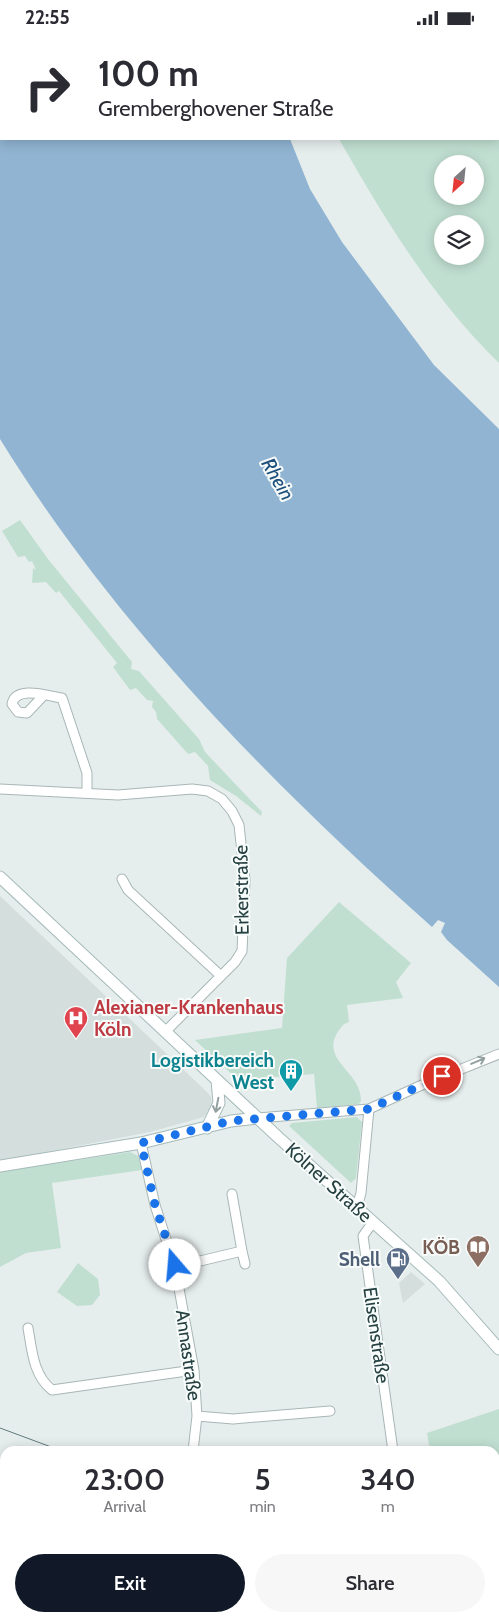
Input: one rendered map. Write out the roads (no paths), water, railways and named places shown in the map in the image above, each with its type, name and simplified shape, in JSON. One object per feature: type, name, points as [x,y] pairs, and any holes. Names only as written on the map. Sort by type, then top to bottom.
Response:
[{"type":"main road","name":"Kölner Straße","points":[[0,877],[167,1030],[258,1118],[439,1281],[499,1349]]},
{"type":"main road","points":[[207,1127],[220,1103],[217,1080]]},
{"type":"main road","points":[[0,1166],[141,1143],[207,1127],[258,1118]]},
{"type":"street","points":[[44,695],[62,697],[87,773],[87,793]]},
{"type":"street","name":"Erkerstraße","points":[[0,789],[118,795],[192,789],[208,791],[222,799],[232,811],[239,825],[244,880],[242,951],[239,958],[221,977],[167,1030]]},
{"type":"street","points":[[122,879],[128,890],[221,977]]},
{"type":"street","points":[[258,1118],[369,1109],[424,1084],[499,1054]]},
{"type":"street","points":[[357,1207],[361,1193],[369,1109]]},
{"type":"street","name":"Annastraße","points":[[141,1143],[155,1205],[175,1267],[194,1370],[197,1416],[194,1446]]},
{"type":"street","points":[[232,1194],[245,1264]]},
{"type":"street","name":"Elisenstraße","points":[[374,1221],[363,1236],[392,1446]]},
{"type":"street","points":[[175,1267],[242,1251]]},
{"type":"street","points":[[28,1328],[35,1367],[46,1385],[52,1390],[194,1370]]},
{"type":"street","points":[[197,1416],[233,1419],[330,1411]]},
{"type":"water","name":"Rhein","points":[[0,140],[290,140],[310,189],[342,242],[434,365],[499,429],[499,987],[447,940],[441,932],[445,923],[438,920],[432,927],[312,816],[198,698],[144,637],[93,573],[45,507],[0,439]]},
{"type":"tram line","points":[[0,1428],[49,1446]]},
{"type":"place","name":"Alexianer-Krankenhaus Köln","points":[[76,1039]]},
{"type":"place","name":"Logistikbereich West","points":[[291,1092]]},
{"type":"place","name":"KÖB","points":[[478,1268]]},
{"type":"place","name":"Shell","points":[[398,1280]]}]
